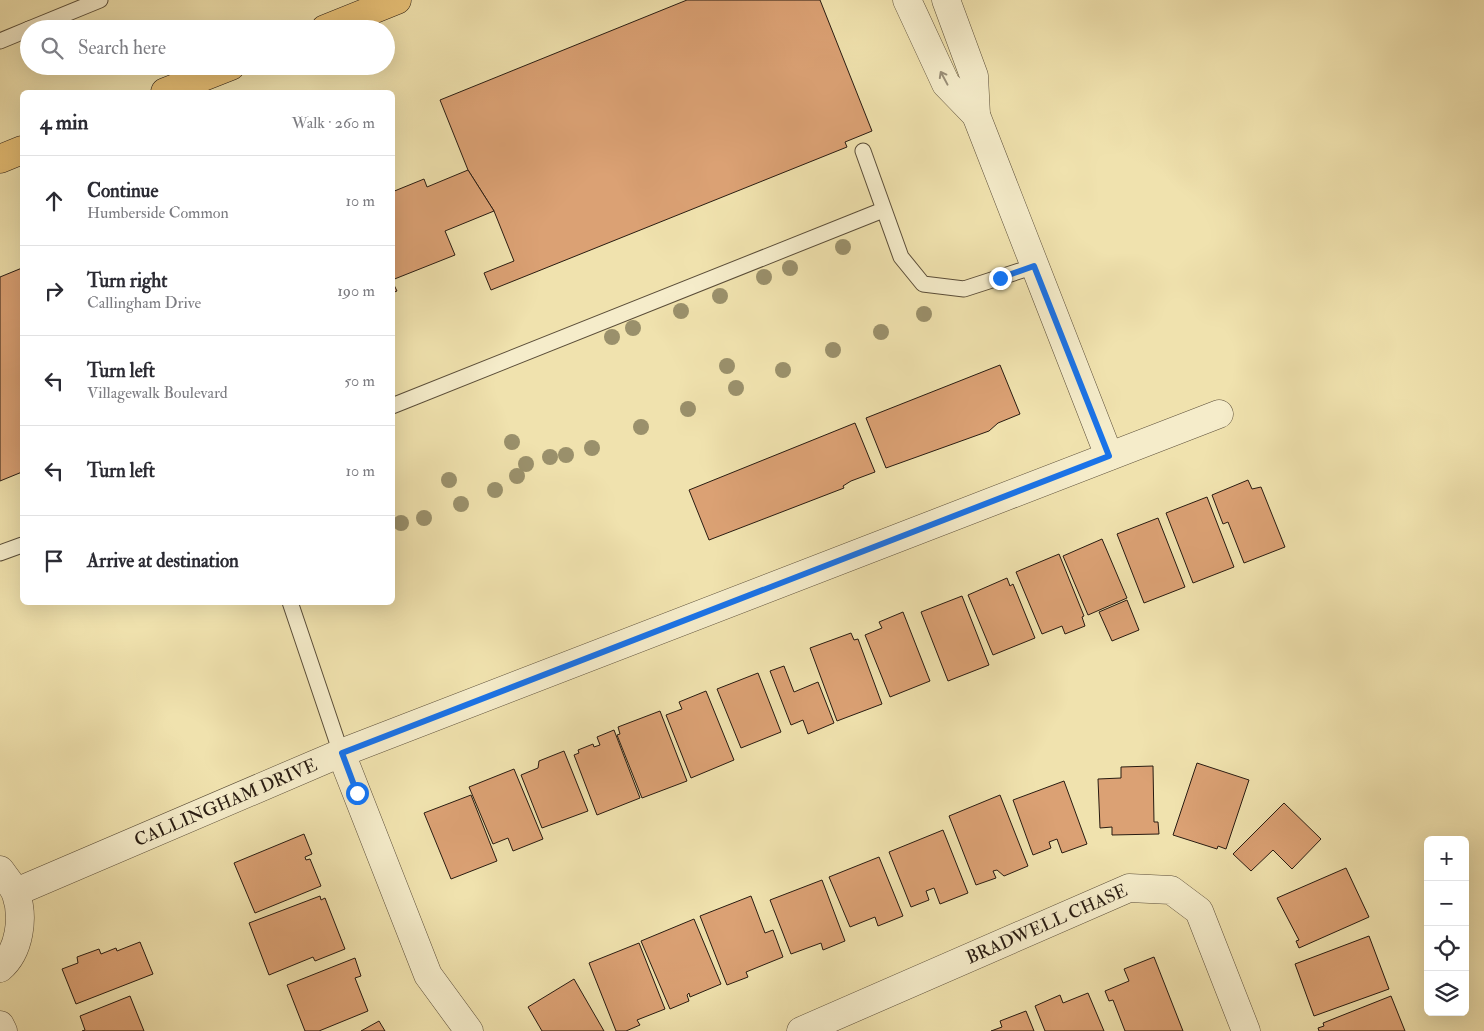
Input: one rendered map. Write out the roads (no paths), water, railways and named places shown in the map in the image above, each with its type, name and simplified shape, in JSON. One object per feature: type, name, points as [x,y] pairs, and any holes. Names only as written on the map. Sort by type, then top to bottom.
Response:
[{"type":"main road","points":[[347,20],[396,0]]},
{"type":"main road","points":[[170,90],[208,75]]},
{"type":"main road","points":[[0,159],[20,151]]},
{"type":"street","points":[[907,0],[946,84],[976,115]]},
{"type":"street","points":[[946,0],[974,76],[976,115],[1109,456]]},
{"type":"street","name":"CALLINGHAM DRIVE","points":[[16,892],[342,753],[1219,414]]},
{"type":"street","points":[[342,753],[428,975],[469,1031]]},
{"type":"street","points":[[0,870],[16,892],[21,918],[16,944],[0,968]]},
{"type":"street","name":"BRADWELL CHASE","points":[[801,1031],[1128,888],[1171,890],[1199,911],[1246,1031]]},
{"type":"street","points":[[0,1025],[3,1031]]},
{"type":"lane","points":[[50,20],[94,1]]},
{"type":"lane","points":[[0,41],[20,33]]},
{"type":"lane","points":[[863,151],[901,257],[923,284],[964,290],[1034,266]]},
{"type":"lane","points":[[395,405],[883,210]]},
{"type":"lane","points":[[0,554],[20,546]]},
{"type":"lane","points":[[291,605],[342,753]]}]
